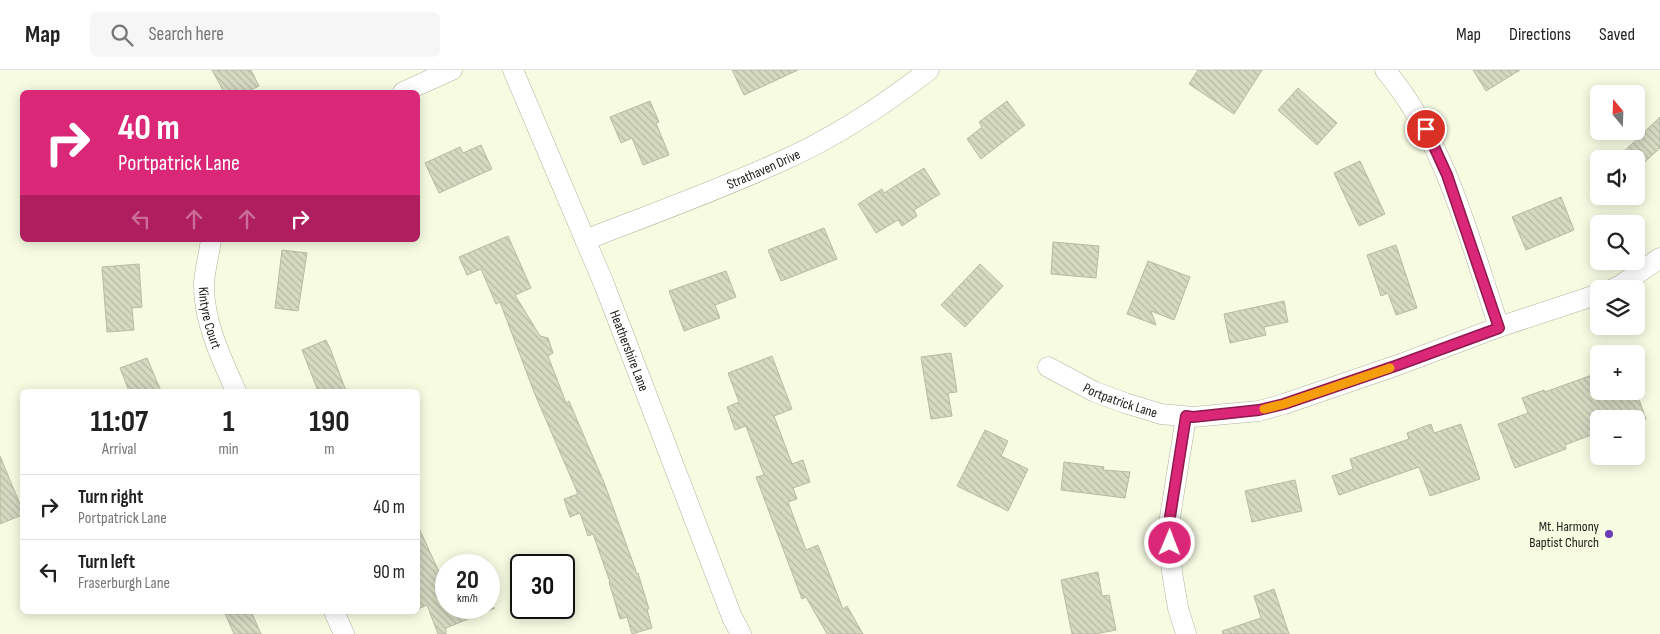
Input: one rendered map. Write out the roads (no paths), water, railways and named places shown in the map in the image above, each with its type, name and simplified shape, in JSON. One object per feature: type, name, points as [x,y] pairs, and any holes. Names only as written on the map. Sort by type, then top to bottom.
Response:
[{"type":"street","points":[[407,90],[452,70]]},
{"type":"street","name":"Heathershire Lane","points":[[513,70],[604,284],[732,617],[741,634]]},
{"type":"street","name":"Strathaven Drive","points":[[585,240],[785,160],[876,109],[929,70]]},
{"type":"street","points":[[1385,70],[1399,86],[1433,142],[1447,175],[1499,328]]},
{"type":"street","name":"Kintyre Court","points":[[211,242],[204,282],[206,304],[212,330],[235,389]]},
{"type":"street","points":[[1629,280],[1660,258]]},
{"type":"street","name":"Portpatrick Lane","points":[[1048,367],[1095,392],[1161,414],[1193,417],[1259,410],[1284,404],[1590,297]]},
{"type":"street","points":[[1186,416],[1170,517],[1172,572],[1178,608],[1186,634]]},
{"type":"street","points":[[335,614],[344,634]]},
{"type":"place","name":"Mt. Harmony Baptist Church","points":[[1609,534]]}]
